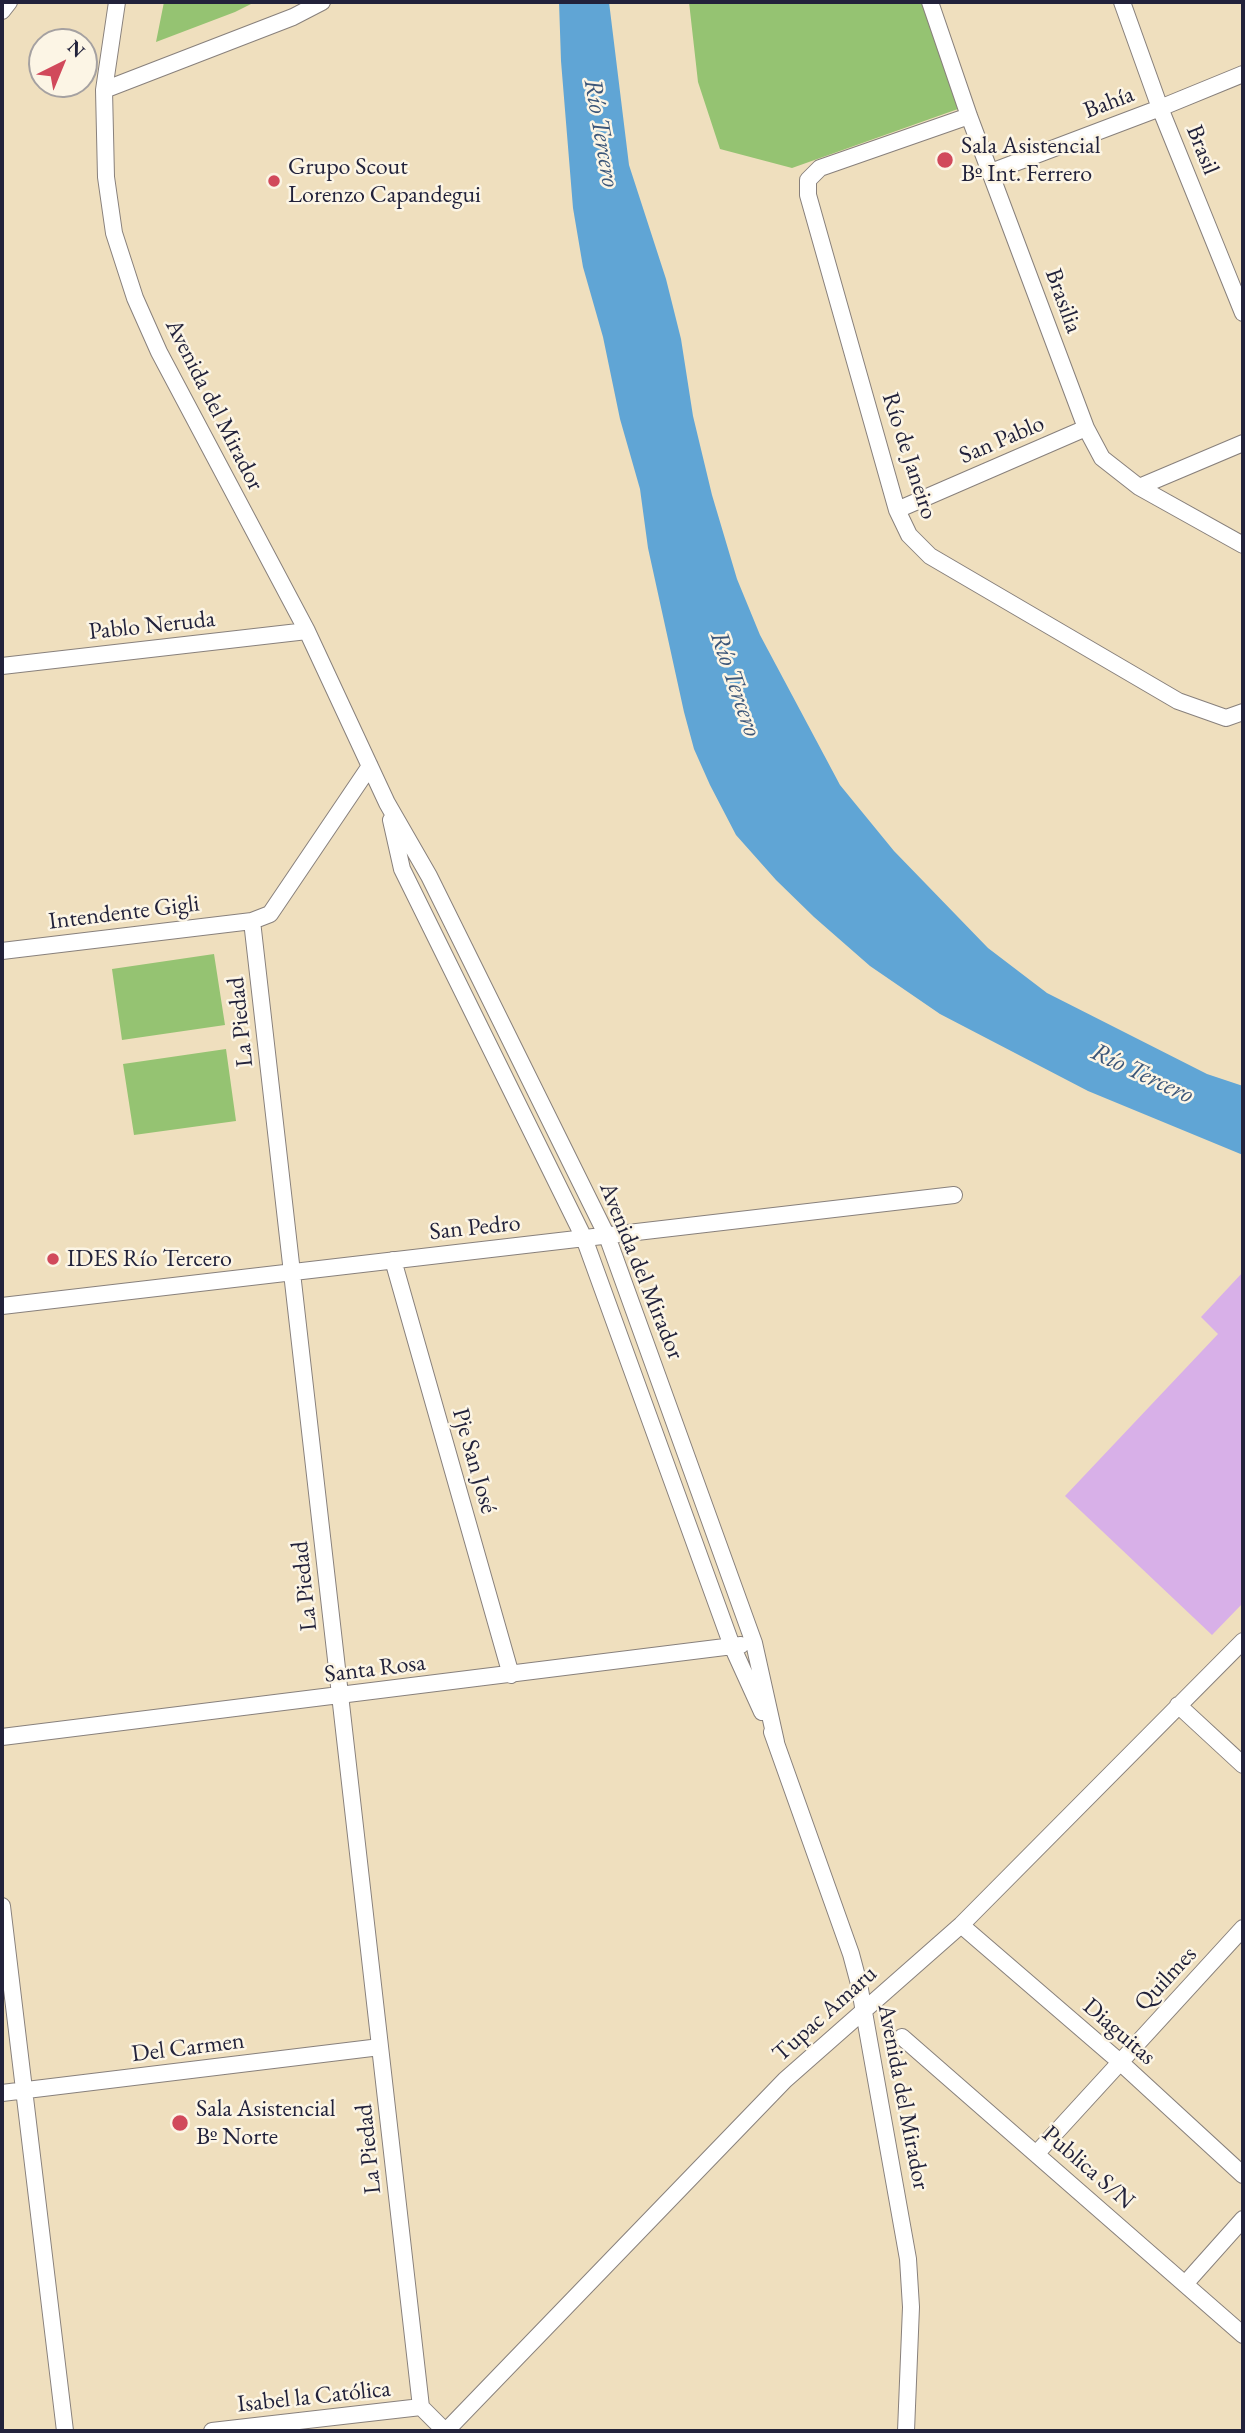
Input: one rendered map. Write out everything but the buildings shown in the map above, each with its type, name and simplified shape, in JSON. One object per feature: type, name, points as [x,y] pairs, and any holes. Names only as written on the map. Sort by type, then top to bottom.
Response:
[{"type":"street","points":[[2,11],[9,2]]},
{"type":"street","name":"Avenida del Mirador","points":[[117,2],[104,90],[106,177],[114,233],[135,298],[159,352],[307,631],[387,803],[429,876],[607,1236],[754,1643],[776,1742]]},
{"type":"street","points":[[104,90],[293,16],[322,2]]},
{"type":"street","name":"Brasilia","points":[[930,2],[1086,428],[1102,458],[1139,487],[1243,545]]},
{"type":"street","name":"Brasil","points":[[1122,2],[1160,108],[1243,313]]},
{"type":"street","name":"Bahía","points":[[991,172],[1243,74]]},
{"type":"street","name":"Río de Janeiro","points":[[970,116],[820,168],[808,180],[808,195],[897,510],[909,535],[929,556],[1178,701],[1226,719],[1243,712]]},
{"type":"street","name":"San Pablo","points":[[897,510],[1086,428]]},
{"type":"street","points":[[1139,487],[1243,443]]},
{"type":"street","name":"Pablo Neruda","points":[[2,666],[307,631]]},
{"type":"street","points":[[252,921],[270,914],[370,766]]},
{"type":"street","name":"Avenida del Mirador","points":[[387,803],[402,869],[584,1238],[732,1646],[776,1742],[851,1954],[864,2009],[908,2259],[911,2307],[906,2431]]},
{"type":"street","name":"Intendente Gigli","points":[[2,951],[252,921]]},
{"type":"street","name":"La Piedad","points":[[252,921],[421,2407]]},
{"type":"street","name":"San Pedro","points":[[2,1306],[954,1195]]},
{"type":"street","name":"Pje San José","points":[[393,1260],[511,1675]]},
{"type":"street","name":"Tupac Amaru","points":[[445,2431],[785,2080],[961,1925],[1243,1641]]},
{"type":"street","name":"Santa Rosa","points":[[2,1737],[754,1643]]},
{"type":"street","points":[[1178,1705],[1243,1765]]},
{"type":"street","points":[[2,1906],[65,2431]]},
{"type":"street","name":"Diaguitas","points":[[961,1925],[1120,2062],[1243,2175]]},
{"type":"street","name":"Quilmes","points":[[1037,2153],[1243,1928]]},
{"type":"street","name":"Publica S/N","points":[[902,2037],[1243,2335]]},
{"type":"street","name":"Del Carmen","points":[[2,2093],[380,2047]]},
{"type":"street","points":[[1185,2284],[1243,2219]]},
{"type":"street","points":[[421,2407],[445,2431]]},
{"type":"street","name":"Isabel la Católica","points":[[212,2431],[421,2407]]},
{"type":"green space","points":[[164,2],[255,2],[156,42]]},
{"type":"green space","points":[[689,2],[923,2],[958,109],[792,168],[720,149],[698,82]]},
{"type":"green space","points":[[214,954],[225,1025],[122,1040],[112,969]]},
{"type":"green space","points":[[226,1049],[236,1121],[134,1135],[123,1064]]},
{"type":"water","name":"Río Tercero","points":[[559,2],[609,2],[629,165],[666,279],[681,339],[693,416],[712,495],[737,579],[760,635],[840,785],[894,851],[988,948],[1047,993],[1207,1074],[1243,1086],[1243,1155],[1088,1091],[940,1014],[870,966],[814,917],[736,835],[694,749],[684,712],[648,548],[640,489],[583,267],[573,208]]},
{"type":"place","name":"Sala Asistencial Bº Int. Ferrero","points":[[945,160]]},
{"type":"place","name":"Grupo Scout Lorenzo Capandegui","points":[[274,181]]},
{"type":"place","name":"IDES Río Tercero","points":[[53,1259]]},
{"type":"place","name":"Sala Asistencial Bº Norte","points":[[180,2123]]}]
